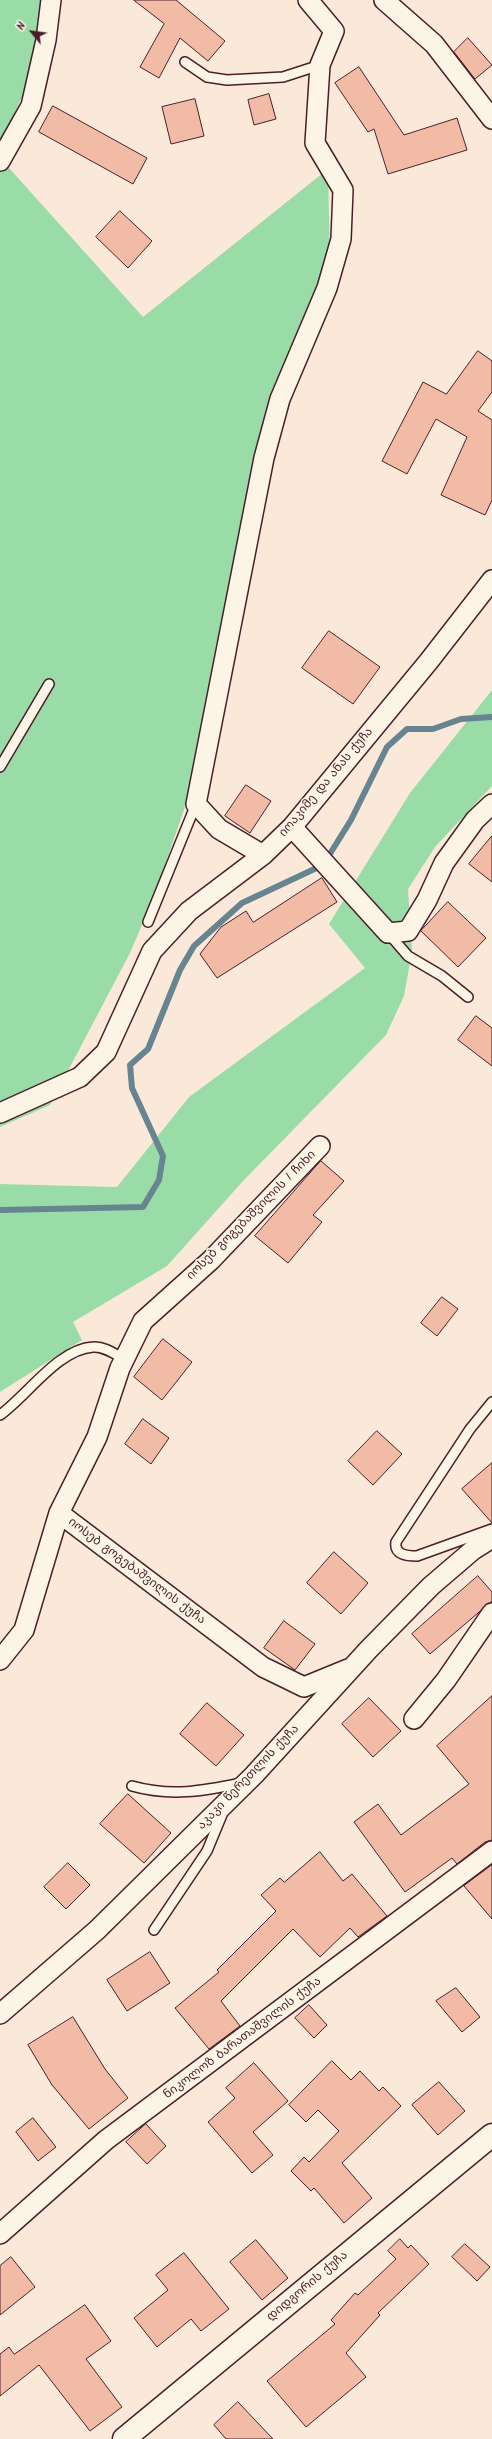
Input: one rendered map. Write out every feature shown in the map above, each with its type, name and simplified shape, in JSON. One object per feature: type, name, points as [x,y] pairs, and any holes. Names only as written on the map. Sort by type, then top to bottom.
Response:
[{"type":"street","points":[[0,158],[31,106],[46,40],[52,0]]},
{"type":"street","points":[[263,855],[219,829],[196,804],[264,458],[280,399],[327,288],[341,239],[343,190],[315,143],[320,65],[334,31],[308,0]]},
{"type":"street","points":[[384,0],[434,44],[492,119]]},
{"type":"street","name":"იოაკიმე და ანას ქუჩა","points":[[0,1113],[80,1077],[106,1052],[152,951],[189,911],[263,855],[292,827],[433,655],[492,580]]},
{"type":"street","points":[[292,827],[388,933],[408,930],[427,900],[444,863],[475,820],[492,804]]},
{"type":"street","name":"იოსებ გოგებაშვილის I ჩიხი","points":[[59,1513],[97,1438],[124,1359],[143,1320],[211,1260],[320,1146]]},
{"type":"street","name":"იოსებ გოგებაშვილის ქუჩა","points":[[0,1660],[24,1630],[59,1513],[263,1668],[304,1687],[354,1666]]},
{"type":"street","name":"აკაკი წერეთლის ქუჩა","points":[[0,2014],[97,1930],[226,1803],[431,1586],[473,1550],[492,1538]]},
{"type":"street","points":[[414,1719],[446,1680],[492,1613]]},
{"type":"street","name":"ნიკოლოზ ბარათაშვილის ქუჩა","points":[[0,2234],[106,2140],[492,1851]]},
{"type":"street","name":"დიდგორის ქუჩა","points":[[124,2439],[492,2135]]},
{"type":"lane","points":[[185,62],[207,77],[227,80],[283,77],[320,65]]},
{"type":"lane","points":[[0,767],[49,684]]},
{"type":"lane","points":[[148,922],[196,804]]},
{"type":"lane","points":[[388,933],[408,956],[442,976],[468,998]]},
{"type":"lane","points":[[0,1415],[51,1369],[74,1352],[93,1347],[104,1348],[124,1359]]},
{"type":"lane","points":[[492,1402],[470,1429],[396,1542],[395,1548],[398,1552],[407,1556],[417,1556],[492,1529]]},
{"type":"lane","points":[[132,1786],[167,1793],[209,1790],[248,1781]]},
{"type":"lane","points":[[154,1930],[207,1851],[220,1824],[226,1803]]},
{"type":"green space","points":[[0,0],[44,0],[28,84],[0,145]]},
{"type":"green space","points":[[0,158],[143,317],[328,169],[330,262],[226,615],[184,810],[153,899],[130,953],[50,1105],[0,1127]]},
{"type":"green space","points":[[492,690],[492,786],[435,847],[408,889],[412,951],[404,996],[386,1035],[243,1181],[167,1266],[73,1322],[82,1340],[0,1392],[0,1184],[117,1187],[189,1097],[365,968],[329,924],[410,793]]},
{"type":"building","points":[[134,0],[176,0],[225,41],[208,61],[180,38],[159,78],[140,67],[164,24]]},
{"type":"building","points":[[468,38],[492,65],[475,79],[454,52]]},
{"type":"building","points":[[359,67],[404,135],[457,118],[467,150],[388,174],[374,129],[368,132],[335,83]]},
{"type":"building","points":[[269,94],[276,119],[254,125],[248,100]]},
{"type":"building","points":[[195,99],[204,136],[171,144],[162,107]]},
{"type":"building","points":[[53,106],[147,158],[133,184],[39,132]]},
{"type":"building","points":[[120,211],[152,241],[128,268],[96,237]]},
{"type":"building","points":[[478,351],[492,361],[492,392],[478,411],[492,420],[492,500],[485,515],[441,495],[467,437],[436,419],[407,474],[382,461],[423,382],[446,394]]},
{"type":"building","points":[[329,631],[380,667],[353,704],[302,668]]},
{"type":"building","points":[[246,785],[271,801],[250,833],[225,816]]},
{"type":"building","points":[[492,836],[492,882],[469,864]]},
{"type":"building","points":[[322,878],[337,902],[217,978],[200,954],[221,927],[246,911],[253,922]]},
{"type":"building","points":[[448,902],[486,938],[458,967],[421,931]]},
{"type":"building","points":[[476,1016],[492,1028],[492,1066],[458,1040]]},
{"type":"building","points":[[321,1161],[344,1181],[313,1215],[322,1222],[288,1263],[255,1236]]},
{"type":"building","points":[[442,1297],[458,1309],[437,1336],[421,1323]]},
{"type":"building","points":[[163,1339],[192,1362],[162,1400],[134,1377]]},
{"type":"building","points":[[143,1419],[169,1438],[151,1464],[125,1444]]},
{"type":"building","points":[[377,1431],[402,1454],[373,1485],[348,1461]]},
{"type":"building","points":[[492,1463],[492,1523],[462,1489]]},
{"type":"building","points":[[334,1552],[368,1583],[341,1614],[307,1583]]},
{"type":"building","points":[[478,1576],[492,1592],[492,1601],[430,1654],[412,1634]]},
{"type":"building","points":[[284,1621],[315,1644],[295,1670],[264,1648]]},
{"type":"building","points":[[492,1696],[492,1840],[485,1842],[457,1864],[452,1858],[405,1892],[354,1822],[378,1804],[401,1835],[469,1784],[437,1746]]},
{"type":"building","points":[[369,1698],[401,1731],[373,1757],[342,1724]]},
{"type":"building","points":[[207,1703],[244,1735],[216,1766],[180,1734]]},
{"type":"building","points":[[128,1794],[171,1833],[144,1863],[100,1824]]},
{"type":"building","points":[[320,1852],[343,1881],[352,1874],[387,1916],[358,1937],[350,1928],[320,1957],[293,1929],[221,2001],[240,2026],[209,2049],[175,2008],[219,1972],[217,1970],[276,1911],[261,1895],[280,1878],[284,1882]]},
{"type":"building","points":[[68,1863],[90,1885],[66,1909],[44,1887]]},
{"type":"building","points":[[492,1865],[492,1919],[464,1886]]},
{"type":"building","points":[[150,1952],[170,1983],[127,2011],[107,1980]]},
{"type":"building","points":[[456,1988],[480,2017],[462,2032],[436,2001]]},
{"type":"building","points":[[309,2005],[327,2025],[314,2038],[295,2018]]},
{"type":"building","points":[[73,2017],[105,2069],[128,2098],[89,2129],[52,2085],[28,2045]]},
{"type":"building","points":[[332,2061],[351,2080],[360,2071],[379,2091],[383,2087],[401,2106],[342,2163],[372,2198],[344,2223],[314,2188],[311,2191],[291,2171],[304,2157],[309,2162],[339,2131],[318,2110],[306,2122],[289,2105]]},
{"type":"building","points":[[254,2063],[288,2101],[253,2132],[273,2155],[252,2173],[208,2122],[235,2098],[226,2088]]},
{"type":"building","points":[[439,2082],[465,2111],[438,2135],[412,2105]]},
{"type":"building","points":[[33,2118],[56,2147],[38,2161],[16,2132]]},
{"type":"building","points":[[146,2124],[166,2146],[147,2164],[126,2142]]},
{"type":"building","points":[[400,2239],[408,2248],[411,2245],[429,2264],[378,2313],[380,2315],[346,2353],[366,2377],[306,2427],[267,2381],[335,2324],[331,2320],[355,2293],[358,2295],[396,2259],[388,2251]]},
{"type":"building","points":[[256,2240],[288,2278],[262,2300],[230,2262]]},
{"type":"building","points":[[465,2244],[490,2267],[477,2281],[452,2257]]},
{"type":"building","points":[[184,2253],[229,2309],[201,2331],[191,2319],[157,2347],[134,2318],[168,2290],[156,2275]]},
{"type":"building","points":[[11,2257],[35,2287],[0,2315],[0,2266]]},
{"type":"building","points":[[85,2305],[111,2341],[86,2359],[122,2407],[90,2431],[39,2365],[0,2396],[0,2354],[9,2347],[14,2354]]},
{"type":"building","points":[[238,2402],[273,2439],[226,2439],[214,2425]]},
{"type":"waterway","points":[[0,1210],[143,1207],[159,1180],[163,1156],[132,1088],[130,1065],[148,1049],[180,970],[194,946],[242,903],[323,865],[351,820],[387,747],[407,729],[433,729],[461,719],[492,717]]}]
